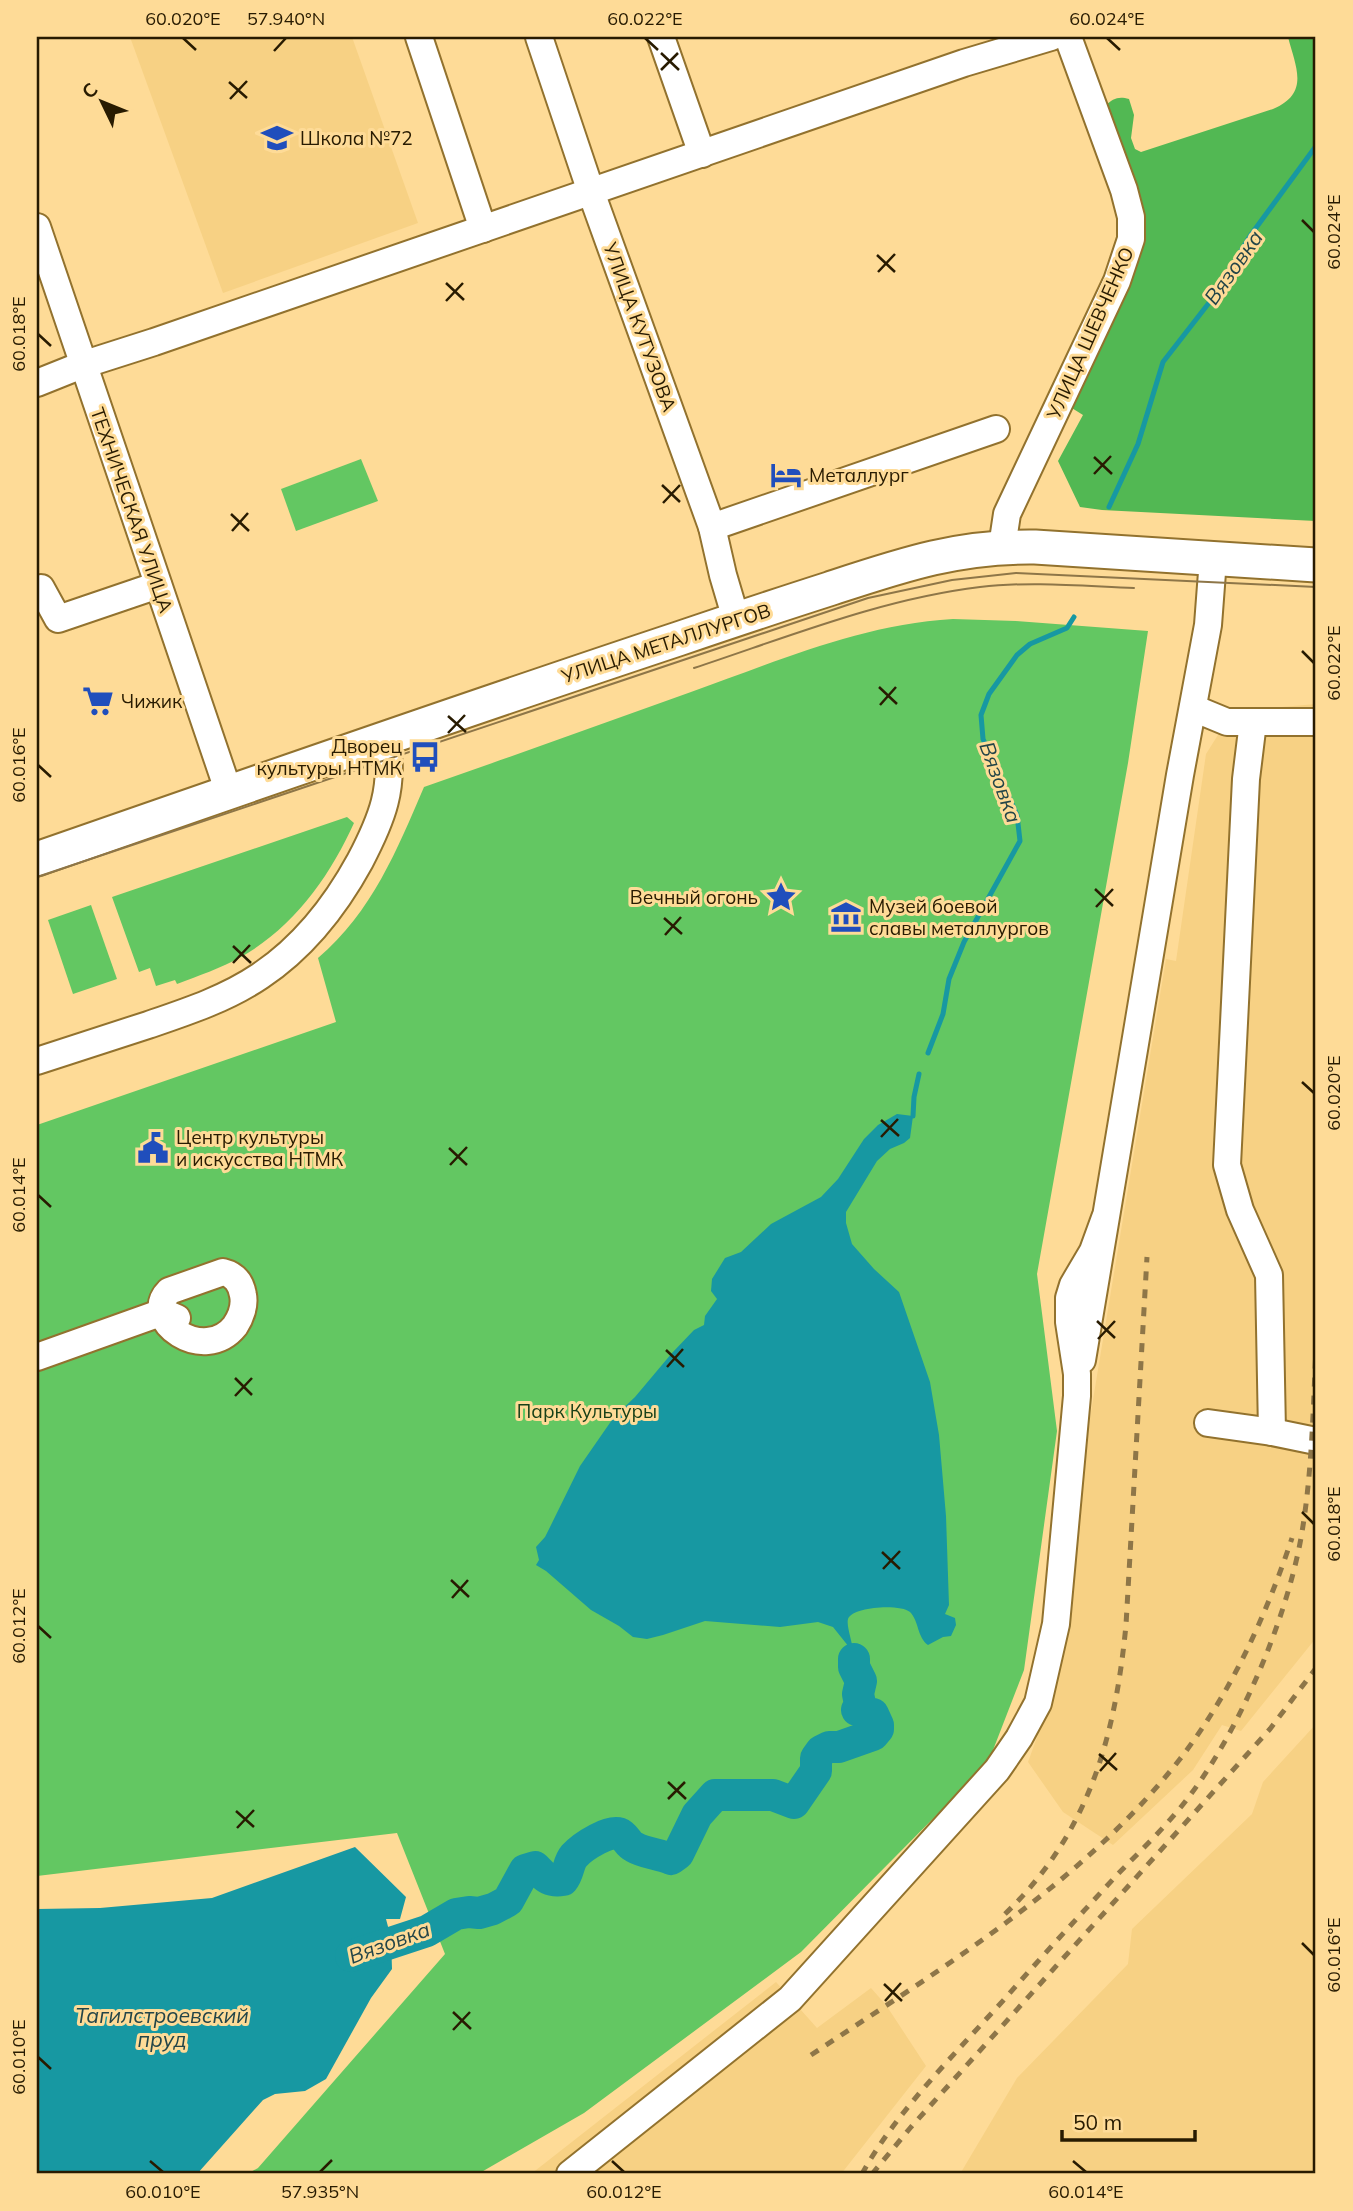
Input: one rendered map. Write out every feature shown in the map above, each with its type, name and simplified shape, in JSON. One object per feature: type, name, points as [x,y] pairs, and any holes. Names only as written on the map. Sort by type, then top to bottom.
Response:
[{"type":"main road","name":"УЛИЦА МЕТАЛЛУРГОВ","points":[[37,859],[472,708],[905,564],[967,550],[1002,547],[1316,565]]},
{"type":"street","points":[[419,37],[483,229]]},
{"type":"street","name":"УЛИЦА КУТУЗОВА","points":[[539,37],[712,527],[736,620]]},
{"type":"street","points":[[661,37],[702,154]]},
{"type":"street","points":[[37,383],[82,365],[964,63],[1051,37]]},
{"type":"street","name":"УЛИЦА ШЕВЧЕНКО","points":[[1002,547],[1007,514],[1117,281],[1131,239],[1131,218],[1124,190],[1068,37]]},
{"type":"street","name":"ТЕХНИЧЕСКАЯ УЛИЦА","points":[[37,227],[229,793]]},
{"type":"street","points":[[712,527],[996,429]]},
{"type":"street","points":[[570,2174],[790,1999],[997,1770],[1038,1703],[1056,1624],[1077,1396],[1180,775],[1209,625],[1213,559]]},
{"type":"street","points":[[38,585],[58,619],[158,585]]},
{"type":"street","points":[[1193,708],[1227,722],[1316,722]]},
{"type":"street","points":[[1253,722],[1246,779],[1227,1165],[1240,1210],[1269,1275],[1272,1432]]},
{"type":"street","points":[[37,1061],[211,1002],[260,977],[293,950],[324,915],[369,844],[389,785],[386,740]]},
{"type":"street","points":[[223,1272],[237,1279],[241,1287],[242,1311],[237,1324],[227,1334],[215,1340],[201,1342],[187,1339],[176,1332],[163,1312],[163,1297],[169,1291],[223,1272]]},
{"type":"street","points":[[37,1357],[163,1312]]},
{"type":"street","points":[[1208,1423],[1316,1441]]},
{"type":"shaded area","name":"Школа №72","points":[[130,37],[352,37],[418,223],[223,293]]},
{"type":"shaded area","points":[[1316,704],[1316,1638],[1241,1731],[1222,1725],[1193,1770],[1113,1845],[1063,1812],[1028,1762],[1055,1688],[1069,1623],[1090,1418],[1166,959],[1176,961],[1206,754],[1233,711]]},
{"type":"shaded area","points":[[1316,1724],[1316,2174],[960,2174],[1017,2078],[1128,1964],[1132,1929],[1252,1814],[1263,1782]]},
{"type":"shaded area","points":[[776,1982],[817,2028],[871,1988],[886,2005],[926,2066],[841,2174],[531,2174]]},
{"type":"green space","points":[[1288,37],[1316,37],[1316,521],[1080,507],[1058,461],[1083,415],[1067,405],[1137,258],[1105,106],[1116,98],[1129,99],[1134,115],[1131,138],[1135,149],[1141,152],[1273,109],[1285,103],[1296,87],[1297,69]]},
{"type":"green space","points":[[361,459],[378,501],[296,531],[281,489]]},
{"type":"green space","name":"Парк Культуры","points":[[953,619],[1148,631],[1128,763],[1037,1274],[1057,1431],[1024,1670],[988,1763],[801,1952],[584,2113],[478,2174],[247,2174],[258,2168],[445,1954],[397,1833],[37,1876],[37,1125],[336,1022],[318,958],[354,921],[368,900],[393,857],[424,787],[819,646],[884,629]]},
{"type":"green space","points":[[347,817],[354,823],[322,881],[294,915],[260,945],[226,965],[177,984],[175,980],[156,986],[150,968],[139,972],[112,897]]},
{"type":"green space","points":[[91,905],[117,979],[73,994],[48,920]]},
{"type":"water","points":[[897,1114],[913,1116],[910,1138],[890,1149],[877,1161],[846,1212],[846,1223],[852,1244],[899,1292],[930,1382],[939,1435],[946,1516],[949,1605],[945,1614],[955,1618],[956,1625],[951,1636],[928,1645],[910,1612],[888,1607],[859,1611],[848,1619],[853,1652],[833,1627],[818,1622],[780,1627],[705,1621],[647,1639],[633,1637],[591,1610],[536,1565],[539,1560],[536,1547],[545,1537],[580,1466],[614,1417],[694,1330],[704,1325],[705,1316],[717,1299],[711,1291],[712,1279],[725,1258],[741,1252],[771,1224],[821,1197],[838,1179],[864,1139],[878,1125]]},
{"type":"water","name":"Тагилстроевский пруд","points":[[355,1847],[406,1897],[400,1919],[386,1919],[391,1938],[392,1969],[371,1998],[326,2079],[305,2091],[275,2094],[263,2100],[197,2174],[37,2174],[37,1909],[100,1908],[212,1898]]},
{"type":"waterway","name":"Вязовка","points":[[1109,507],[1138,444],[1163,362],[1212,299],[1250,236],[1316,146]]},
{"type":"waterway","name":"Вязовка","points":[[928,1053],[943,1014],[949,979],[964,942],[1020,841],[1017,815],[983,739],[981,715],[989,694],[1017,655],[1030,644],[1067,628],[1074,617]]},
{"type":"waterway","name":"Вязовка","points":[[913,1116],[919,1074]]},
{"type":"waterway","name":"Вязовка","points":[[351,1956],[427,1931],[456,1914],[493,1909],[508,1901],[525,1870],[535,1867],[547,1878],[563,1880],[578,1852],[597,1839],[611,1834],[622,1835],[638,1849],[671,1859],[678,1854],[697,1815],[715,1795],[773,1795],[794,1803],[816,1771],[816,1758],[821,1751],[873,1735],[878,1729],[873,1714],[857,1710],[860,1704],[858,1694],[861,1681],[854,1667],[854,1659]]},
{"type":"tram line","points":[[37,877],[868,598],[952,580],[1016,573],[1316,587]]},
{"type":"tram line","points":[[694,668],[835,620],[943,593],[1018,584],[1134,588]]},
{"type":"railway","points":[[1005,1914],[1034,1883],[1058,1851],[1077,1817],[1093,1782],[1114,1706],[1126,1625],[1147,1257]]},
{"type":"railway","points":[[862,2174],[876,2150],[930,2081],[1089,1905],[1174,1816],[1227,1737],[1259,1672],[1285,1603],[1294,1570],[1308,1491],[1316,1348]]},
{"type":"railway","points":[[811,2055],[1008,1921],[1055,1885],[1141,1804],[1180,1759],[1231,1681],[1259,1625],[1292,1538]]},
{"type":"railway","points":[[872,2174],[911,2127],[1270,1729],[1316,1668]]},
{"type":"place","name":"Школа №72","points":[[277,138]]},
{"type":"place","name":"Металлург","points":[[786,475]]},
{"type":"place","name":"Чижик","points":[[98,701]]},
{"type":"place","name":"Дворец культуры НТМК","points":[[425,757]]},
{"type":"place","name":"Вечный огонь","points":[[781,897]]},
{"type":"place","name":"Музей боевой славы металлургов","points":[[846,917]]},
{"type":"place","name":"Центр культуры и искусства НТМК","points":[[153,1148]]}]
